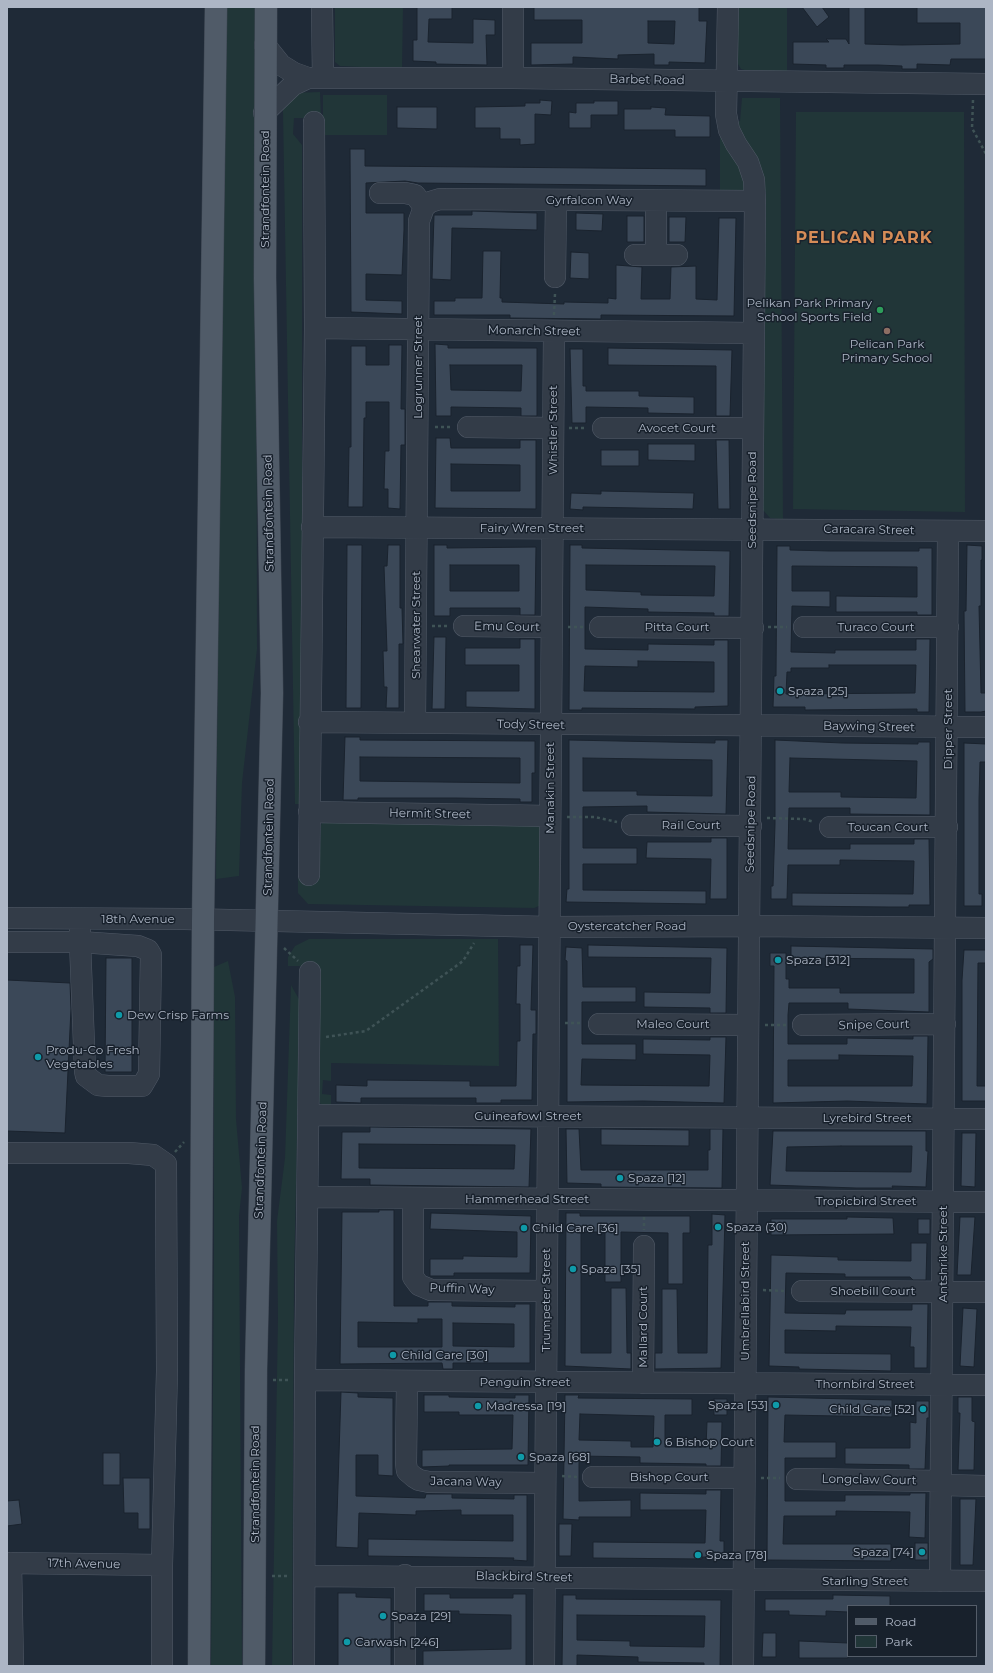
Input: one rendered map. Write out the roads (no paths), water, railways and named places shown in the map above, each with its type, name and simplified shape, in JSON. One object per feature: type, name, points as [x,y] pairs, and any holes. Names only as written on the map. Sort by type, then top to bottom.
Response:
[{"type":"main road","points":[[199,1666],[203,920],[216,7]]},
{"type":"main road","name":"Strandfontein Road","points":[[254,1666],[256,1369],[268,922],[272,693],[265,278],[264,113],[266,7]]},
{"type":"street","points":[[264,113],[293,86],[316,78],[322,7]]},
{"type":"street","points":[[513,7],[513,78]]},
{"type":"street","name":"Seedsnipe Road","points":[[728,7],[726,114],[729,130],[748,162],[754,180],[755,201],[752,428],[753,628],[750,926]]},
{"type":"street","name":"Barbet Road","points":[[265,45],[281,65],[294,73],[316,78],[513,78],[986,84]]},
{"type":"street","points":[[309,875],[315,328],[314,122]]},
{"type":"street","points":[[380,193],[405,193],[415,195],[424,206]]},
{"type":"street","name":"Gyrfalcon Way","points":[[424,206],[430,202],[440,199],[755,201]]},
{"type":"street","points":[[555,277],[556,200]]},
{"type":"street","points":[[656,201],[656,255]]},
{"type":"street","name":"Logrunner Street","points":[[416,528],[419,221],[424,206]]},
{"type":"street","points":[[635,255],[677,255]]},
{"type":"street","name":"Monarch Street","points":[[315,328],[754,333]]},
{"type":"street","name":"Whistler Street","points":[[553,528],[554,331]]},
{"type":"street","points":[[468,427],[553,428]]},
{"type":"street","name":"Avocet Court","points":[[603,428],[752,428]]},
{"type":"street","name":"Fairy Wren Street","points":[[312,526],[416,528],[752,529]]},
{"type":"street","name":"Shearwater Street","points":[[415,723],[416,528]]},
{"type":"street","name":"Manakin Street","points":[[551,926],[550,725],[553,528]]},
{"type":"street","name":"Caracara Street","points":[[752,529],[986,532]]},
{"type":"street","name":"Dipper Street","points":[[946,928],[948,531]]},
{"type":"street","name":"Emu Court","points":[[464,626],[551,627]]},
{"type":"street","name":"Pitta Court","points":[[600,627],[753,628]]},
{"type":"street","name":"Turaco Court","points":[[804,627],[948,627]]},
{"type":"street","name":"Tody Street","points":[[310,722],[752,726]]},
{"type":"street","name":"Baywing Street","points":[[752,726],[986,727]]},
{"type":"street","name":"Hermit Street","points":[[309,812],[550,816]]},
{"type":"street","name":"Rail Court","points":[[632,825],[751,822]]},
{"type":"street","name":"Toucan Court","points":[[830,827],[947,827]]},
{"type":"street","name":"18th Avenue","points":[[7,918],[268,922]]},
{"type":"street","points":[[7,942],[80,942],[138,946],[150,953],[149,1074],[142,1086],[103,1086],[86,1076],[80,942],[80,919]]},
{"type":"street","name":"Oystercatcher Road","points":[[268,922],[551,926],[986,928]]},
{"type":"street","name":"Trumpeter Street","points":[[544,1666],[546,1291],[548,1199],[547,1117],[551,926]]},
{"type":"street","name":"Umbrellabird Street","points":[[743,1666],[744,1289],[750,926]]},
{"type":"street","name":"Antshrike Street","points":[[940,1581],[946,928]]},
{"type":"street","points":[[304,1666],[305,1380],[310,972]]},
{"type":"street","name":"Maleo Court","points":[[599,1024],[748,1025]]},
{"type":"street","name":"Snipe Court","points":[[803,1025],[945,1024]]},
{"type":"street","name":"Guineafowl Street","points":[[309,1115],[747,1117]]},
{"type":"street","name":"Lyrebird Street","points":[[747,1117],[986,1119]]},
{"type":"street","points":[[7,1152],[129,1153],[153,1155],[166,1164],[167,1371],[162,1565],[162,1666]]},
{"type":"street","name":"Hammerhead Street","points":[[308,1197],[746,1201]]},
{"type":"street","name":"Puffin Way","points":[[413,1198],[413,1277],[419,1285],[431,1290],[546,1291]]},
{"type":"street","name":"Tropicbird Street","points":[[746,1201],[986,1202]]},
{"type":"street","name":"Mallard Court","points":[[643,1383],[644,1246]]},
{"type":"street","name":"Shoebill Court","points":[[802,1291],[986,1292]]},
{"type":"street","name":"Penguin Street","points":[[305,1380],[407,1382],[744,1383]]},
{"type":"street","name":"Jacana Way","points":[[407,1382],[406,1463],[408,1471],[414,1477],[419,1480],[429,1482],[546,1480]]},
{"type":"street","name":"Thornbird Street","points":[[744,1383],[986,1385]]},
{"type":"street","name":"Bishop Court","points":[[593,1477],[744,1478]]},
{"type":"street","name":"Longclaw Court","points":[[797,1479],[941,1483],[986,1486]]},
{"type":"street","points":[[9,1563],[13,1665]]},
{"type":"street","name":"17th Avenue","points":[[9,1563],[162,1565]]},
{"type":"street","points":[[405,1575],[405,1666]]},
{"type":"street","name":"Blackbird Street","points":[[305,1576],[405,1575],[743,1580]]},
{"type":"street","name":"Starling Street","points":[[743,1580],[986,1581]]},
{"type":"place","name":"Pelikan Park Primary School Sports Field","points":[[880,310]]},
{"type":"place","name":"Pelican Park Primary School","points":[[887,331]]},
{"type":"place","name":"Spaza [25]","points":[[780,691]]},
{"type":"place","name":"Spaza [312]","points":[[778,960]]},
{"type":"place","name":"Dew Crisp Farms","points":[[119,1015]]},
{"type":"place","name":"Produ-Co Fresh Vegetables","points":[[38,1057]]},
{"type":"place","name":"Spaza [12]","points":[[620,1178]]},
{"type":"place","name":"Spaza (30)","points":[[718,1227]]},
{"type":"place","name":"Child Care [36]","points":[[524,1228]]},
{"type":"place","name":"Spaza [35]","points":[[573,1269]]},
{"type":"place","name":"Child Care [30]","points":[[393,1355]]},
{"type":"place","name":"Spaza [53]","points":[[776,1405]]},
{"type":"place","name":"Madressa [19]","points":[[478,1406]]},
{"type":"place","name":"Child Care [52]","points":[[923,1409]]},
{"type":"place","name":"6 Bishop Court","points":[[657,1442]]},
{"type":"place","name":"Spaza [68]","points":[[521,1457]]},
{"type":"place","name":"Spaza [74]","points":[[922,1552]]},
{"type":"place","name":"Spaza [78]","points":[[698,1555]]},
{"type":"place","name":"Spaza [29]","points":[[383,1616]]},
{"type":"place","name":"Carwash [246]","points":[[347,1642]]},
{"type":"district","name":"PELICAN PARK","points":[[864,238]]}]
